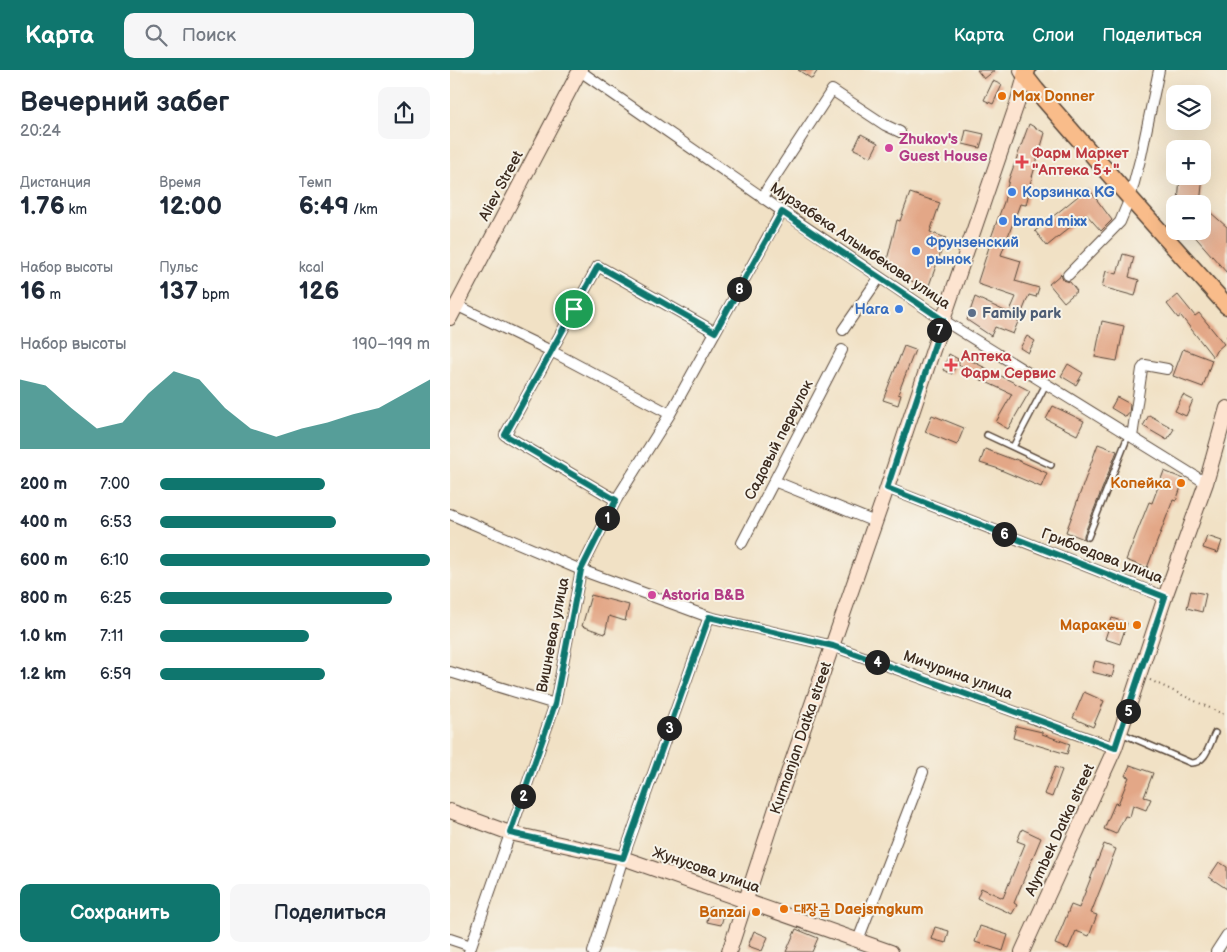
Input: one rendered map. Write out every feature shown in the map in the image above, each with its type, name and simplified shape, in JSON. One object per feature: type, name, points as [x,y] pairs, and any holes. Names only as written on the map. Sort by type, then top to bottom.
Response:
[{"type":"main road","name":"Aliev Street","points":[[450,318],[577,72]]},
{"type":"main road","points":[[1024,72],[1130,198],[1227,306]]},
{"type":"main road","name":"Kurmanjan Datka street","points":[[729,952],[778,802],[1018,104],[1024,72]]},
{"type":"main road","name":"Alymbek Datka street","points":[[1022,952],[1115,748],[1165,597],[1206,483],[1227,408]]},
{"type":"main road","name":"Жунусова улица","points":[[450,812],[510,833],[623,858],[891,952]]},
{"type":"street","points":[[1068,275],[1120,222],[1130,198],[1141,156],[1159,70]]},
{"type":"street","name":"Мурзабека Алымбекова улица","points":[[577,72],[943,320],[1206,483]]},
{"type":"street","points":[[763,198],[767,188],[832,90],[900,132]]},
{"type":"street","name":"Вишневая улица","points":[[470,949],[555,704],[581,570],[616,500],[670,414],[782,212]]},
{"type":"street","points":[[616,500],[505,435],[598,266],[715,332]]},
{"type":"street","points":[[843,330],[879,278]]},
{"type":"street","points":[[456,305],[551,351],[670,414]]},
{"type":"street","name":"Садовый переулок","points":[[742,543],[842,350]]},
{"type":"street","points":[[1130,436],[1142,369],[1145,365],[1150,365],[1167,369]]},
{"type":"street","points":[[774,481],[875,522]]},
{"type":"street","name":"Грибоедова улица","points":[[887,488],[1165,597]]},
{"type":"street","name":"Мичурина улица","points":[[450,514],[581,570],[709,617],[833,646],[1115,748]]},
{"type":"street","points":[[593,952],[623,858],[709,617]]},
{"type":"street","points":[[450,672],[555,704]]},
{"type":"street","points":[[858,940],[923,772]]},
{"type":"street","points":[[1216,952],[1227,935]]},
{"type":"street","points":[[450,939],[470,949]]},
{"type":"lane","points":[[1013,447],[1046,384]]},
{"type":"lane","points":[[987,435],[1051,465]]},
{"type":"lane","points":[[1088,537],[1130,436]]},
{"type":"lane","points":[[1120,733],[1190,763],[1197,763],[1202,760],[1215,733]]},
{"type":"path","points":[[1140,675],[1227,716]]},
{"type":"building","points":[[798,70],[818,70],[812,79]]},
{"type":"building","points":[[977,70],[995,70],[984,79]]},
{"type":"building","points":[[993,81],[1002,85],[993,104],[984,100]]},
{"type":"building","points":[[1029,124],[1045,133],[1026,205],[1020,204],[1001,255],[1021,261],[1015,281],[1039,288],[1036,297],[1029,295],[1013,334],[995,327],[991,336],[967,320],[975,297],[1009,313],[1016,297],[978,284],[978,281],[1004,202],[1009,179]]},
{"type":"building","points":[[966,130],[984,134],[980,148],[963,144]]},
{"type":"building","points":[[861,134],[878,143],[871,157],[854,149]]},
{"type":"building","points":[[1179,185],[1202,185],[1201,195],[1179,195]]},
{"type":"building","points":[[1088,188],[1112,220],[1101,231],[1086,214],[1047,246],[1035,231]]},
{"type":"building","name":"Фрунзенский рынок","points":[[910,193],[940,203],[930,232],[946,238],[927,291],[886,264],[897,220],[900,221]]},
{"type":"building","points":[[1211,213],[1227,227],[1227,273],[1198,240],[1211,240]]},
{"type":"building","points":[[1123,254],[1134,257],[1129,277],[1139,280],[1135,296],[1102,287],[1106,271],[1117,274]]},
{"type":"building","points":[[1061,274],[1063,280],[1070,282],[1077,291],[1064,302],[1049,284]]},
{"type":"building","points":[[1178,295],[1195,316],[1199,313],[1224,344],[1216,351],[1213,357],[1181,316],[1178,318],[1167,304]]},
{"type":"building","points":[[1102,321],[1124,326],[1117,361],[1095,357]]},
{"type":"building","points":[[1027,336],[1035,341],[1028,353],[1020,348]]},
{"type":"building","points":[[904,346],[915,350],[898,394],[901,395],[898,405],[883,400]]},
{"type":"building","points":[[1183,349],[1212,360],[1203,387],[1173,376]]},
{"type":"building","points":[[962,353],[973,357],[972,361],[1030,391],[1008,429],[996,422],[1012,394],[975,377],[977,372],[958,365]]},
{"type":"building","name":"Аптека Фарм Сервис","points":[[949,354],[958,359],[952,374],[943,370]]},
{"type":"building","points":[[1068,364],[1083,373],[1076,385],[1061,376]]},
{"type":"building","points":[[1183,395],[1193,400],[1186,416],[1175,411]]},
{"type":"building","points":[[1117,397],[1130,404],[1129,413],[1126,417],[1111,408]]},
{"type":"building","points":[[1053,406],[1084,421],[1077,435],[1046,419]]},
{"type":"building","points":[[932,415],[964,428],[957,445],[925,432]]},
{"type":"building","points":[[1149,415],[1174,429],[1167,440],[1143,426]]},
{"type":"building","points":[[1098,444],[1117,451],[1084,539],[1066,532]]},
{"type":"building","points":[[985,449],[1015,459],[1047,473],[1041,487],[980,463]]},
{"type":"building","points":[[1164,471],[1184,479],[1176,501],[1173,500],[1147,568],[1126,560],[1149,502],[1152,503]]},
{"type":"building","points":[[1207,536],[1222,541],[1218,553],[1203,548]]},
{"type":"building","points":[[1191,591],[1206,594],[1202,612],[1187,608]]},
{"type":"building","points":[[591,595],[629,605],[625,621],[609,616],[605,634],[582,626]]},
{"type":"building","points":[[1112,618],[1127,623],[1120,644],[1105,639]]},
{"type":"building","points":[[1095,661],[1115,666],[1112,677],[1092,672]]},
{"type":"building","points":[[1084,692],[1104,701],[1093,727],[1073,718]]},
{"type":"building","points":[[1016,726],[1042,732],[1042,734],[1070,744],[1067,754],[1013,738]]},
{"type":"building","points":[[1130,765],[1153,773],[1144,797],[1151,799],[1146,810],[1133,805],[1130,817],[1125,816],[1116,834],[1104,829],[1115,803],[1118,804],[1129,777],[1125,776]]},
{"type":"building","points":[[1055,767],[1062,770],[1052,797],[1044,794]]},
{"type":"building","points":[[1022,829],[1041,838],[1014,903],[1017,905],[1012,914],[977,898],[981,888],[1003,898],[1025,844],[1017,841]]},
{"type":"building","points":[[1104,844],[1116,849],[1091,913],[1097,915],[1089,936],[1076,931],[1068,949],[1055,944],[1071,905],[1079,908]]},
{"type":"building","points":[[1219,862],[1227,867],[1227,889],[1209,877]]},
{"type":"building","points":[[710,907],[725,911],[721,925],[707,922]]},
{"type":"building","points":[[980,926],[1008,935],[1003,951],[975,942]]},
{"type":"building","points":[[935,927],[949,931],[946,943],[931,939]]},
{"type":"building","points":[[796,929],[818,938],[812,952],[786,952]]},
{"type":"building","points":[[754,931],[768,937],[762,951],[748,946]]},
{"type":"place","name":"Max Donner","points":[[1002,96]]},
{"type":"place","name":"Zhukov's Guest House","points":[[889,148]]},
{"type":"place","name":"Фарм Маркет \"Аптека 5+\"","points":[[1022,162]]},
{"type":"place","name":"Корзинка KG","points":[[1012,192]]},
{"type":"place","name":"brand mixx","points":[[1003,221]]},
{"type":"place","name":"Фрунзенский рынок","points":[[916,251]]},
{"type":"place","name":"Нага","points":[[899,309]]},
{"type":"place","name":"Family park","points":[[972,313]]},
{"type":"place","name":"Аптека Фарм Сервис","points":[[951,365]]},
{"type":"place","name":"Копейка","points":[[1181,483]]},
{"type":"place","name":"Astoria B&B","points":[[652,595]]},
{"type":"place","name":"Маракеш","points":[[1137,625]]},
{"type":"place","name":"대장금 Daejsmgkum","points":[[784,909]]},
{"type":"place","name":"Banzai","points":[[756,912]]},
{"type":"route","points":[[782,212],[943,320],[887,488],[1165,597],[1115,748],[833,646],[709,617],[623,858],[510,833],[555,704],[581,570],[616,500],[505,435],[574,309],[598,266],[715,332],[782,212]]}]
